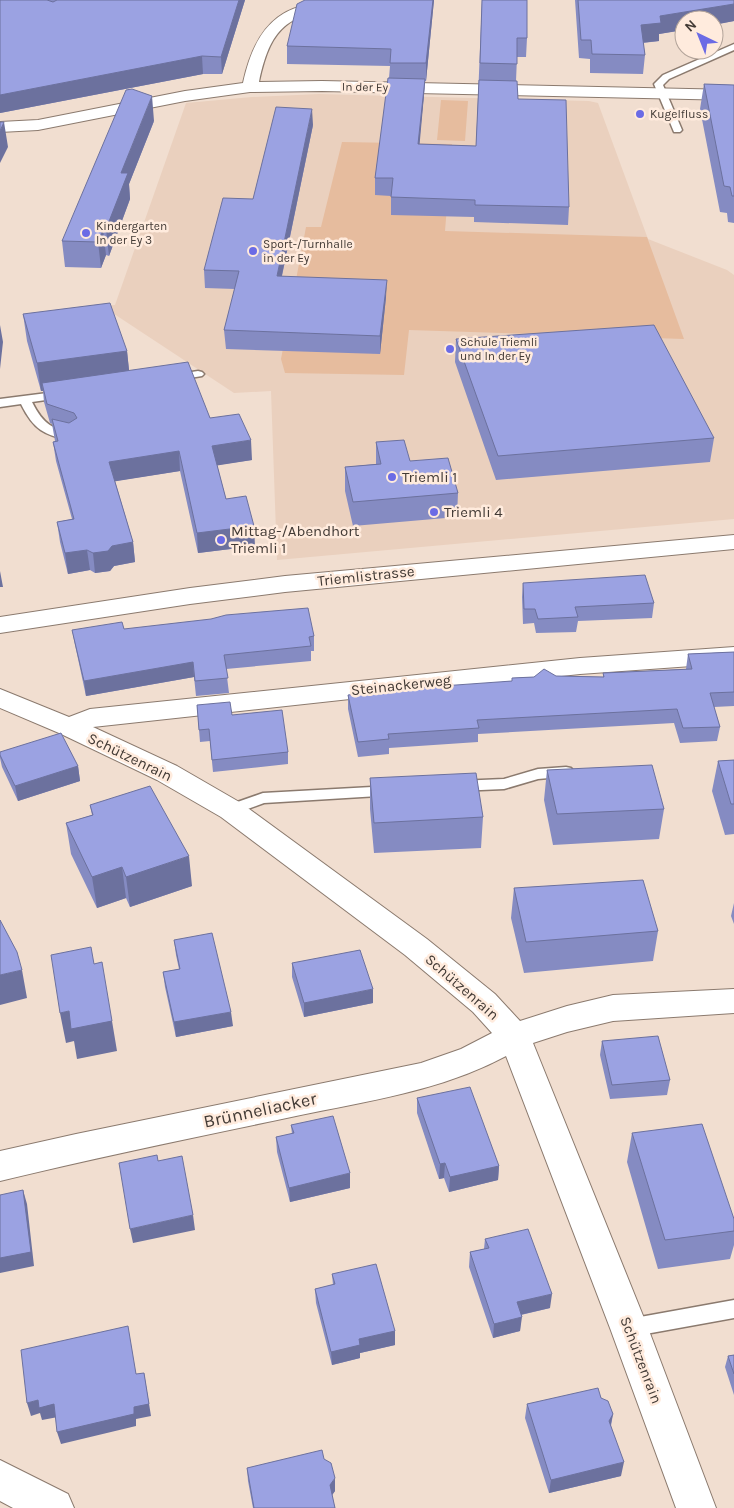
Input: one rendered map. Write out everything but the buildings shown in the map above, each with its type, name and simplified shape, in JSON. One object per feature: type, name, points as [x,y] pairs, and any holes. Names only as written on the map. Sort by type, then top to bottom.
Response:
[{"type":"street","points":[[250,88],[263,42],[272,28],[279,22],[306,11],[342,0]]},
{"type":"street","name":"In der Ey","points":[[0,127],[38,125],[185,96],[250,88],[322,86],[734,95]]},
{"type":"street","name":"Triemlistrasse","points":[[0,625],[190,596],[285,584],[734,542]]},
{"type":"street","name":"Steinackerweg","points":[[69,727],[90,718],[580,666],[734,655]]},
{"type":"street","name":"Schützenrain","points":[[0,698],[69,727],[167,774],[231,810],[416,947],[484,1003],[514,1036],[629,1328],[696,1508]]},
{"type":"street","name":"Brünneliacker","points":[[0,1166],[76,1148],[422,1076],[473,1058],[514,1036],[567,1019],[613,1008],[734,1001]]},
{"type":"street","points":[[0,1480],[54,1508]]},
{"type":"lane","points":[[677,130],[658,84],[666,77],[734,47]]},
{"type":"lane","points":[[159,380],[198,374]]},
{"type":"lane","points":[[0,403],[73,393]]},
{"type":"lane","points":[[25,400],[36,423],[53,434],[72,437]]},
{"type":"lane","points":[[446,787],[504,784],[538,774],[584,771]]},
{"type":"lane","points":[[231,810],[263,798],[408,790]]},
{"type":"lane","points":[[629,1328],[734,1309]]},
{"type":"shaded area","name":"Schule Triemli und In der Ey","points":[[319,94],[589,101],[598,103],[648,239],[727,270],[734,275],[734,519],[277,560],[271,391],[234,393],[102,306],[115,305],[186,103],[252,97]]},
{"type":"shaded area","points":[[441,100],[468,101],[465,141],[437,140]]},
{"type":"shaded area","points":[[342,142],[452,144],[445,231],[647,237],[684,339],[409,330],[404,375],[285,373],[281,359],[306,227],[321,227]]},
{"type":"place","name":"Kugelfluss","points":[[640,114]]},
{"type":"place","name":"Kindergarten In der Ey 3","points":[[86,233]]},
{"type":"place","name":"Sport-/Turnhalle in der Ey","points":[[253,251]]},
{"type":"place","name":"Schule Triemli und In der Ey","points":[[450,349]]},
{"type":"place","name":"Triemli 1","points":[[392,477]]},
{"type":"place","name":"Triemli 4","points":[[434,512]]},
{"type":"place","name":"Mittag-/Abendhort Triemli 1","points":[[221,540]]}]
